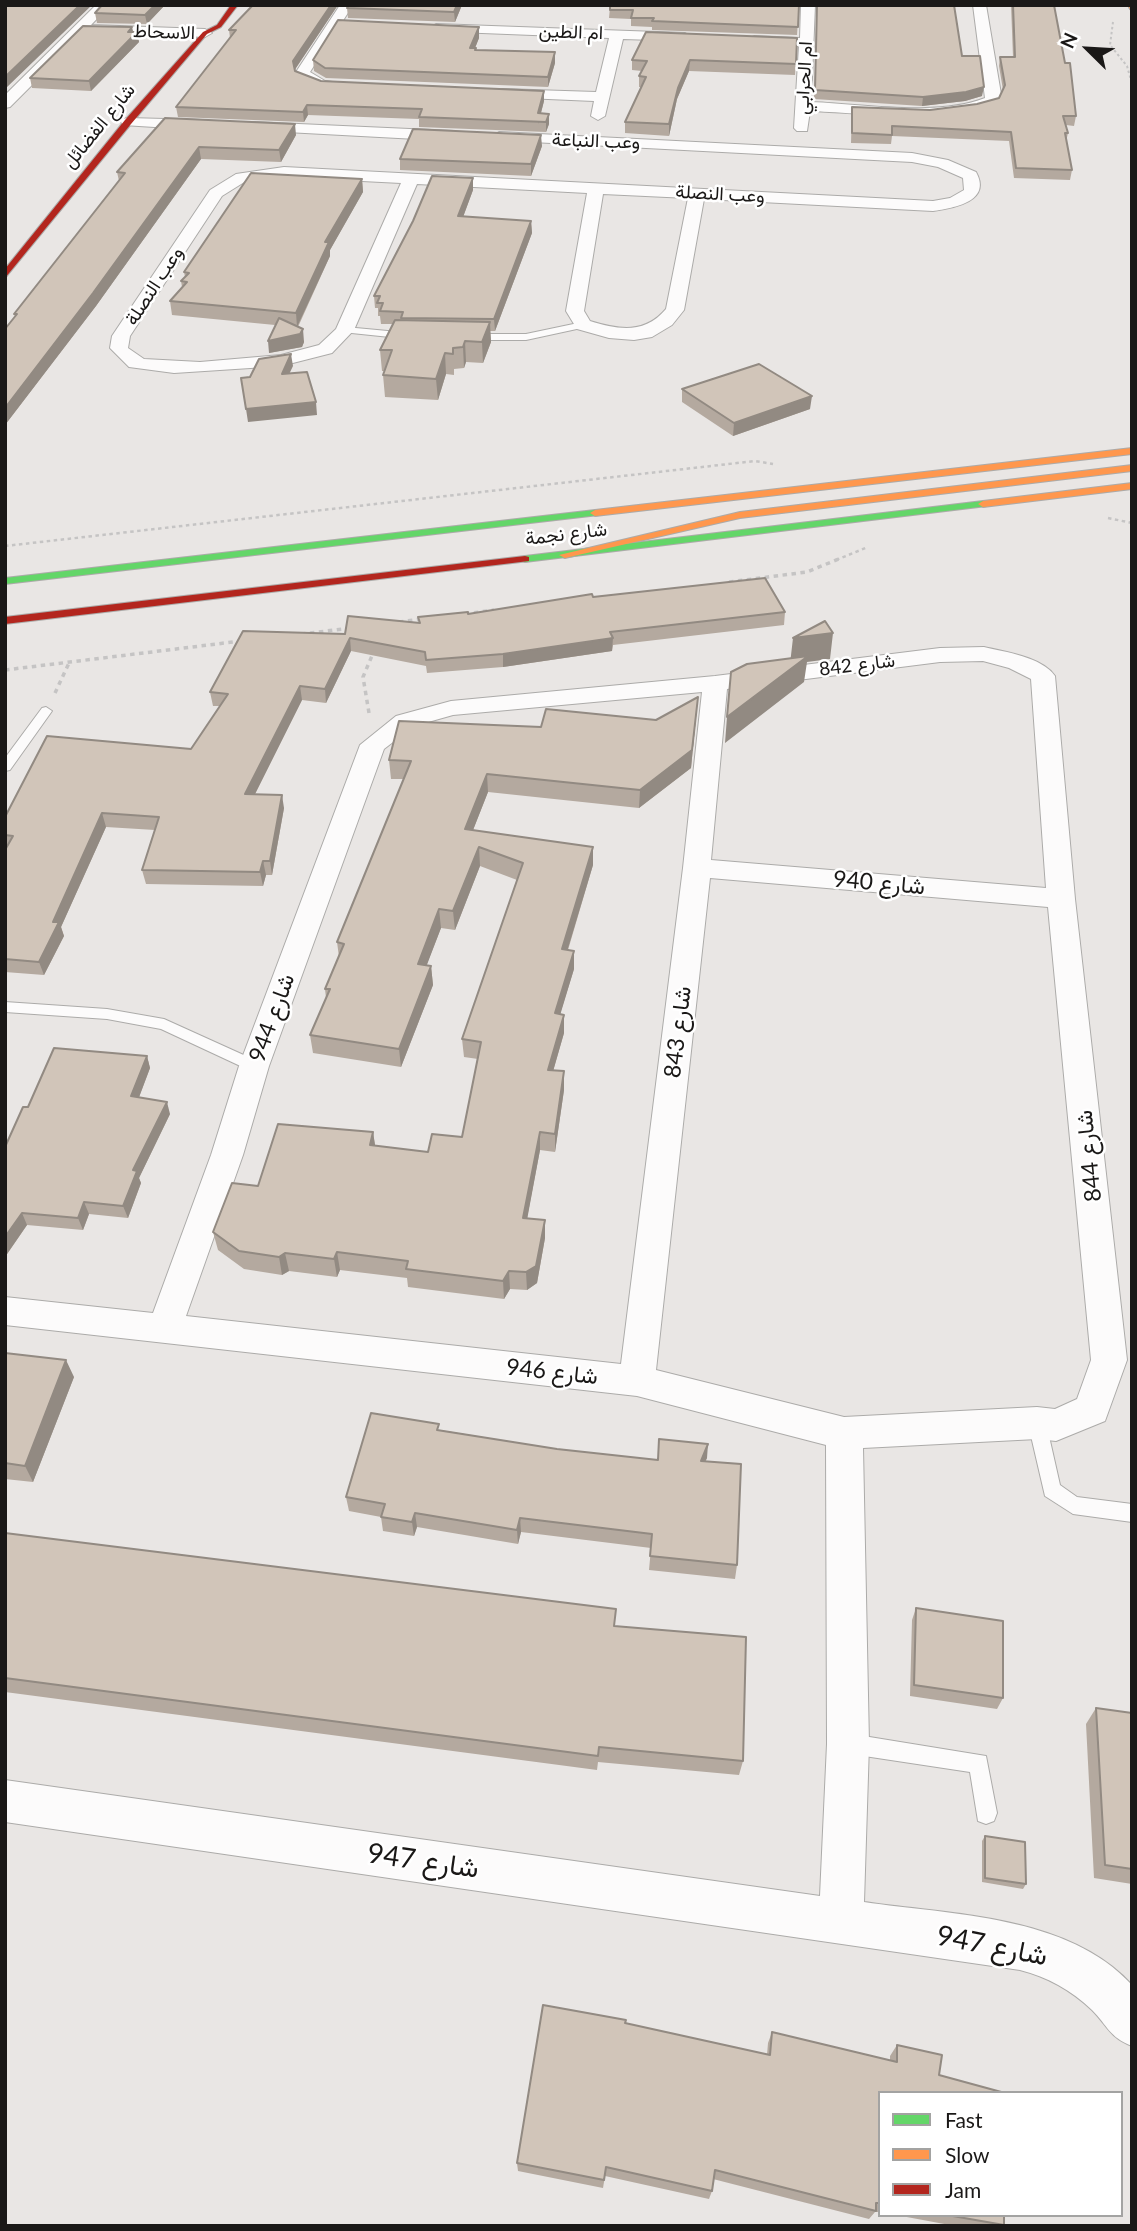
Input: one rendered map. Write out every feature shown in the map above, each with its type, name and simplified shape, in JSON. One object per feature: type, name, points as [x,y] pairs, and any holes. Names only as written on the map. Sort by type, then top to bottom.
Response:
[{"type":"main road","name":"شارع الفضائل","points":[[5,275],[128,122],[205,33],[202,26],[218,5]]},
{"type":"main road","points":[[205,33],[219,26],[235,5]]},
{"type":"main road","name":"شارع نجمة","points":[[5,581],[1132,449]]},
{"type":"main road","points":[[565,555],[740,515],[1132,468]]},
{"type":"main road","name":"شارع نجمة","points":[[5,621],[1132,486]]},
{"type":"main road","points":[[1035,498],[1102,510]]},
{"type":"street","points":[[5,104],[104,5]]},
{"type":"street","points":[[347,5],[343,24],[303,72],[304,77],[322,85],[351,87]]},
{"type":"street","name":"ام الحرابي","points":[[800,150],[808,5]]},
{"type":"street","points":[[803,106],[947,110],[983,107],[992,102],[994,94],[979,5]]},
{"type":"street","name":"ام الطين","points":[[417,27],[698,37]]},
{"type":"street","name":"الاسحاط","points":[[81,29],[205,33]]},
{"type":"street","points":[[594,141],[601,97],[617,34]]},
{"type":"street","points":[[738,39],[805,42]]},
{"type":"street","points":[[17,68],[41,69]]},
{"type":"street","points":[[490,92],[601,97]]},
{"type":"street","name":"وعب النباعة","points":[[128,122],[230,126],[342,136],[475,136],[800,150],[942,162],[963,170],[973,181]]},
{"type":"street","name":"وعب النصلة","points":[[411,179],[345,330],[330,348],[297,359],[162,368],[140,364],[125,357],[119,348],[121,336],[216,193],[242,177],[325,169],[411,179],[933,206],[968,197],[973,181]]},
{"type":"street","points":[[596,189],[575,311],[583,325],[625,334],[649,333],[666,323],[675,310],[697,192]]},
{"type":"street","name":"شارع 842","points":[[373,745],[405,721],[451,708],[715,682],[940,655],[984,654],[1017,663],[1043,676],[1061,899]]},
{"type":"street","name":"شارع 843","points":[[636,1381],[697,868],[715,682]]},
{"type":"street","name":"شارع 944","points":[[164,1330],[227,1156],[254,1066],[373,745]]},
{"type":"street","name":"شارع 940","points":[[697,868],[1061,899]]},
{"type":"street","name":"شارع 844","points":[[1061,899],[1109,1360],[1092,1410]]},
{"type":"street","name":"شارع 946","points":[[5,1311],[636,1381],[844,1433],[1037,1423],[1056,1425],[1092,1410]]},
{"type":"street","points":[[841,1921],[848,1744],[844,1433]]},
{"type":"street","name":"شارع 947","points":[[5,1801],[1020,1947],[1048,1954],[1076,1967],[1101,1986],[1129,2015]]},
{"type":"lane","points":[[457,337],[526,337],[583,325]]},
{"type":"lane","points":[[345,330],[415,336]]},
{"type":"lane","points":[[5,768],[46,711]]},
{"type":"lane","points":[[5,1007],[107,1014],[164,1024],[254,1066]]},
{"type":"lane","points":[[1037,1423],[1052,1490],[1073,1505],[1132,1513]]},
{"type":"lane","points":[[848,1744],[979,1763],[986,1813]]},
{"type":"path","points":[[1113,18],[1110,45],[1127,66],[1132,84]]},
{"type":"path","points":[[1102,510],[1132,523]]},
{"type":"path","points":[[726,582],[807,572],[870,546]]},
{"type":"path","points":[[453,615],[494,610]]},
{"type":"path","points":[[398,622],[426,619]]},
{"type":"path","points":[[289,635],[357,627]]},
{"type":"path","points":[[5,670],[247,640]]},
{"type":"path","points":[[373,745],[363,677],[376,645]]},
{"type":"path","points":[[46,711],[69,662]]},
{"type":"building","points":[[5,5],[80,5],[5,77]]},
{"type":"building","points":[[102,5],[155,5],[145,15],[95,13]]},
{"type":"building","points":[[253,5],[331,5],[293,61],[295,71],[321,81],[544,91],[538,113],[549,114],[546,122],[419,117],[422,109],[307,105],[303,112],[176,107],[236,30],[229,30]]},
{"type":"building","points":[[349,5],[457,5],[454,12],[347,8]]},
{"type":"building","points":[[610,5],[799,5],[798,27],[652,21],[654,18],[631,18],[633,10],[610,10]]},
{"type":"building","points":[[817,5],[954,5],[962,56],[980,56],[984,87],[923,97],[815,90]]},
{"type":"building","points":[[1013,5],[1054,5],[1065,63],[1070,63],[1076,116],[1063,116],[1068,133],[1065,133],[1072,170],[1016,168],[1011,132],[892,126],[892,135],[852,133],[852,107],[930,110],[977,104],[999,98],[1005,85],[1000,57],[1015,57]]},
{"type":"building","points":[[338,20],[479,27],[470,48],[476,48],[475,50],[555,52],[548,77],[325,68],[313,60]]},
{"type":"building","points":[[83,26],[132,27],[128,32],[137,32],[89,81],[30,78]]},
{"type":"building","points":[[646,32],[797,38],[796,64],[690,60],[678,88],[669,124],[625,122],[646,77],[639,76],[647,61],[632,60]]},
{"type":"building","points":[[165,118],[295,124],[279,150],[199,147],[5,408],[5,329],[125,173],[117,172]]},
{"type":"building","points":[[413,129],[541,135],[531,164],[400,159]]},
{"type":"building","points":[[251,173],[362,179],[325,242],[329,242],[296,313],[170,301],[187,282],[181,281],[189,273],[184,272]]},
{"type":"building","points":[[432,176],[473,178],[458,216],[531,221],[494,319],[401,318],[403,312],[380,311],[383,303],[377,303],[380,296],[374,296],[413,221]]},
{"type":"building","points":[[279,318],[303,329],[300,334],[268,341]]},
{"type":"building","points":[[395,320],[490,322],[482,342],[465,341],[463,347],[453,348],[453,354],[445,353],[436,379],[383,375],[392,350],[380,350]]},
{"type":"building","points":[[291,354],[282,374],[307,372],[316,402],[246,409],[241,378],[250,377],[259,359]]},
{"type":"building","points":[[759,364],[812,396],[734,423],[682,389]]},
{"type":"building","points":[[765,578],[785,612],[610,632],[613,638],[503,654],[426,660],[425,652],[350,638],[325,689],[300,686],[245,794],[282,795],[270,861],[263,861],[260,872],[142,870],[159,817],[102,813],[53,922],[59,922],[39,962],[5,959],[5,850],[13,836],[5,835],[5,817],[47,736],[191,749],[228,694],[210,692],[243,631],[345,634],[348,616],[420,623],[418,617],[468,614],[592,594],[593,597]]},
{"type":"building","points":[[825,621],[833,633],[793,638]]},
{"type":"building","points":[[808,656],[727,717],[731,672],[747,664]]},
{"type":"building","points":[[698,697],[692,750],[640,790],[487,774],[465,829],[593,847],[562,949],[574,951],[555,1013],[564,1015],[548,1070],[564,1071],[555,1134],[540,1132],[523,1218],[545,1220],[536,1266],[526,1272],[509,1271],[503,1281],[406,1269],[408,1261],[337,1252],[334,1259],[285,1253],[279,1257],[239,1251],[213,1232],[232,1183],[258,1186],[278,1124],[373,1132],[370,1145],[428,1152],[432,1134],[462,1137],[481,1042],[462,1039],[523,863],[479,847],[453,911],[439,909],[418,964],[431,966],[399,1049],[310,1035],[330,989],[325,989],[344,944],[337,942],[411,761],[389,760],[399,721],[541,727],[546,709],[656,720]]},
{"type":"building","points":[[54,1048],[147,1056],[131,1096],[167,1102],[133,1170],[137,1171],[123,1206],[84,1202],[78,1218],[22,1213],[5,1237],[5,1147],[23,1107],[28,1107]]},
{"type":"building","points":[[5,1353],[66,1360],[25,1466],[5,1463]]},
{"type":"building","points":[[371,1413],[439,1424],[437,1430],[557,1449],[658,1460],[659,1439],[708,1444],[701,1461],[741,1464],[737,1565],[650,1556],[652,1534],[520,1518],[517,1530],[415,1513],[412,1522],[381,1517],[385,1504],[346,1497]]},
{"type":"building","points":[[5,1533],[616,1609],[614,1626],[746,1637],[743,1761],[599,1747],[598,1756],[5,1678]]},
{"type":"building","points":[[916,1608],[1003,1621],[1003,1698],[914,1685]]},
{"type":"building","points":[[1096,1708],[1132,1713],[1132,1869],[1105,1865]]},
{"type":"building","points":[[985,1836],[1025,1842],[1026,1884],[985,1878]]},
{"type":"building","points":[[543,2005],[626,2020],[625,2023],[770,2055],[772,2032],[897,2062],[897,2045],[942,2055],[939,2075],[998,2091],[878,2091],[876,2211],[715,2170],[712,2191],[606,2167],[604,2180],[517,2163]]},
{"type":"building","points":[[958,2217],[1004,2217],[1004,2225]]},
{"type":"traffic: fast","points":[[525,559],[983,504]]},
{"type":"traffic: fast","points":[[5,581],[595,513]]},
{"type":"traffic: slow","points":[[595,513],[1132,451]]},
{"type":"traffic: slow","points":[[565,555],[740,515],[1132,468]]},
{"type":"traffic: slow","points":[[983,504],[1132,486]]},
{"type":"traffic: jam","points":[[5,275],[128,122],[205,33],[219,26],[235,5]]},
{"type":"traffic: jam","points":[[5,621],[525,559]]}]
